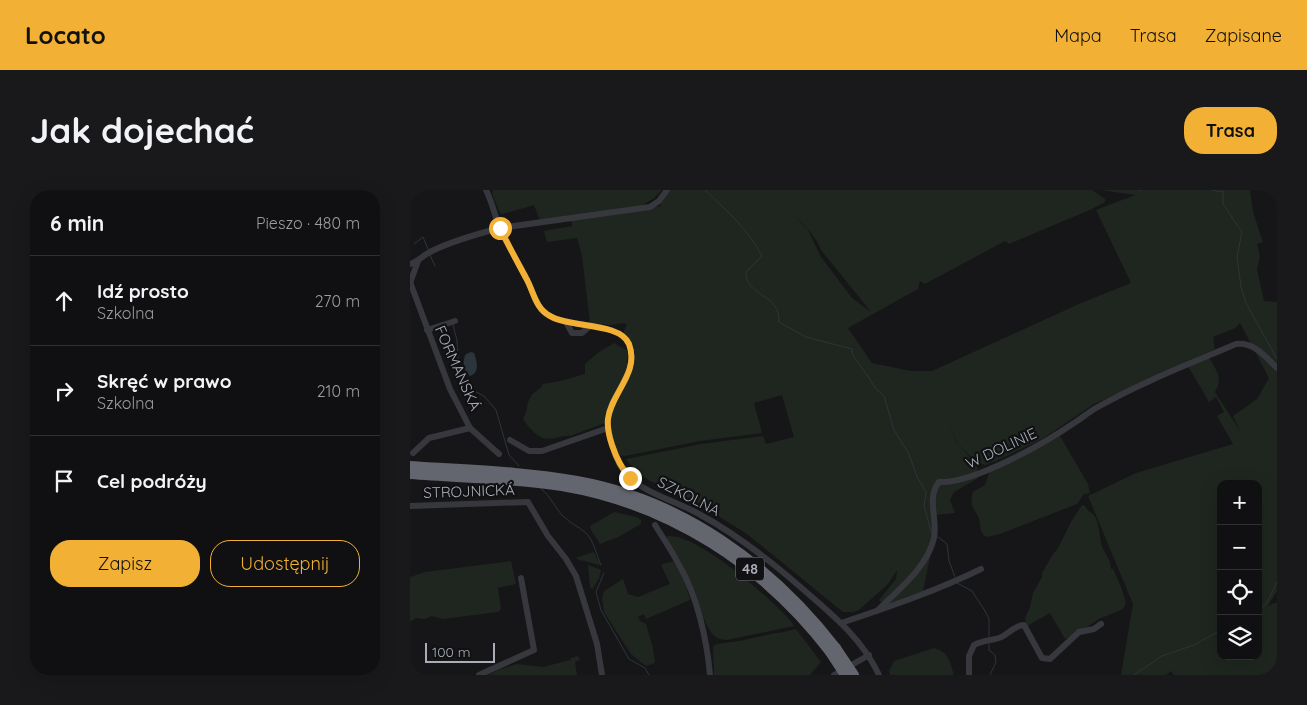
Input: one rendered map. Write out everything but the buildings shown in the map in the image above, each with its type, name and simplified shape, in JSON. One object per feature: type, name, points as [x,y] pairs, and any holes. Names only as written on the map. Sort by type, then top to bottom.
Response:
[{"type":"highway","name":"48","points":[[410,466],[521,473],[565,479],[603,487],[660,507],[711,533],[753,562],[792,597],[854,675]]},
{"type":"highway","name":"48","points":[[410,474],[523,481],[560,486],[610,497],[656,514],[714,544],[757,575],[833,650],[845,675]]},
{"type":"street","points":[[486,190],[513,256],[527,279],[536,303],[543,312],[566,322],[619,333],[627,340],[631,351],[630,370],[609,414],[608,428],[542,451],[529,451],[510,440]]},
{"type":"street","points":[[410,264],[418,261],[430,252],[500,228],[650,207],[659,201],[667,190]]},
{"type":"street","points":[[410,282],[418,261]]},
{"type":"street","name":"FORMANSKÁ","points":[[410,282],[450,389],[470,428],[499,454]]},
{"type":"street","points":[[427,330],[455,321]]},
{"type":"street","name":"W DOLINIE","points":[[878,611],[925,560],[934,539],[932,497],[934,488],[939,482],[960,480],[1018,456],[1053,437],[1095,408],[1132,389],[1240,344],[1247,344],[1255,348],[1277,368]]},
{"type":"street","points":[[413,453],[429,438],[470,428]]},
{"type":"street","name":"SZKOLNA","points":[[608,428],[619,463],[633,481],[693,511],[737,536],[787,575],[857,638],[869,655],[879,675]]},
{"type":"street","name":"STROJNICKÁ","points":[[410,506],[528,502],[548,536],[566,559],[576,576],[597,644],[602,675]]},
{"type":"street","points":[[655,526],[680,566],[689,587],[708,647],[710,675]]},
{"type":"street","points":[[841,623],[956,581],[981,569]]},
{"type":"street","points":[[481,675],[534,650],[521,578]]},
{"type":"street","points":[[970,675],[969,656],[974,644],[984,640],[999,638],[1019,624],[1024,624],[1042,658],[1050,659],[1079,632],[1094,629],[1101,624]]},
{"type":"street","points":[[834,675],[869,655]]},
{"type":"shaded area","points":[[493,190],[662,190],[643,205],[540,221],[534,205],[503,214],[500,213],[492,194]]},
{"type":"shaded area","points":[[669,190],[1092,190],[1105,199],[1105,202],[1092,209],[1009,244],[1005,241],[925,284],[920,281],[918,289],[848,328],[872,363],[911,371],[932,371],[1081,303],[1131,283],[1096,210],[1135,195],[1101,190],[1250,190],[1253,212],[1263,242],[1257,244],[1260,256],[1257,269],[1264,301],[1277,302],[1277,591],[1268,606],[1277,602],[1277,675],[1174,675],[1171,671],[1166,675],[1121,675],[1133,604],[1088,496],[1136,473],[1233,444],[1217,416],[1224,412],[1216,397],[1209,402],[1188,366],[1209,357],[1219,378],[1218,387],[1215,392],[1240,431],[1233,416],[1257,399],[1269,378],[1240,323],[1235,328],[1213,337],[1215,349],[1094,404],[1042,439],[985,465],[977,463],[958,444],[948,422],[957,443],[977,465],[977,479],[954,492],[950,500],[955,513],[935,515],[932,548],[923,591],[885,606],[879,600],[896,579],[897,570],[888,584],[859,610],[843,612],[747,534],[680,494],[681,490],[666,488],[650,481],[626,459],[701,444],[763,436],[766,444],[794,437],[782,395],[754,403],[762,433],[700,441],[625,456],[617,455],[611,434],[610,421],[613,410],[630,376],[635,353],[632,343],[623,333],[627,324],[590,323],[582,256],[577,238],[547,242],[544,231],[572,226],[571,219],[661,206]],"holes":[[[808,230],[821,250],[871,312],[852,298],[821,257]]]},
{"type":"shaded area","points":[[614,343],[628,351],[627,368],[605,423],[570,436],[552,439],[545,439],[534,432],[523,419],[531,396],[543,384],[585,374],[585,364],[599,352]]},
{"type":"shaded area","points":[[474,353],[477,366],[475,372],[470,376],[466,371],[464,362],[466,354]]},
{"type":"shaded area","points":[[1060,436],[1088,484],[1090,493],[1084,494],[1077,504],[1000,534],[986,537],[981,531],[978,517],[973,509],[973,492],[985,485],[990,470]]},
{"type":"shaded area","points":[[1082,505],[1095,517],[1102,546],[1111,569],[1113,569],[1121,587],[1126,603],[1123,609],[1099,619],[1065,639],[1050,613],[1027,626],[1025,618],[1042,573]]},
{"type":"shaded area","points":[[614,512],[637,517],[641,520],[641,524],[618,537],[600,544],[590,526]]},
{"type":"shaded area","points":[[668,536],[680,538],[694,544],[726,564],[770,600],[794,626],[727,640],[715,637],[698,609],[666,538]]},
{"type":"shaded area","points":[[594,552],[600,565],[576,559],[578,557]]},
{"type":"shaded area","points":[[511,561],[516,584],[498,588],[501,609],[498,612],[443,619],[432,616],[424,619],[416,618],[410,622],[410,577],[425,572]]},
{"type":"shaded area","points":[[673,561],[685,581],[690,600],[646,619],[644,614],[638,617],[640,621],[646,624],[653,648],[655,663],[646,666],[631,654],[604,612],[602,598],[604,591],[623,579],[628,594],[638,597],[670,584],[661,565]]},
{"type":"shaded area","points":[[588,565],[601,570],[592,590],[592,587],[591,589],[590,587]]},
{"type":"shaded area","points":[[796,629],[821,662],[810,675],[714,675],[713,647],[716,644]]},
{"type":"shaded area","points":[[934,648],[946,655],[954,675],[890,675],[889,671],[894,661]]},
{"type":"shaded area","points":[[578,656],[580,660],[575,662],[577,675],[488,675],[517,664],[543,667]]},
{"type":"waterway","points":[[705,190],[744,229],[762,256],[746,272],[747,280],[751,286],[775,305],[779,322],[806,337],[852,349],[852,354],[876,389],[884,396],[894,430],[909,454],[917,477],[926,492],[924,506],[932,534]]},
{"type":"waterway","points":[[1212,190],[1223,192]]},
{"type":"waterway","points":[[1223,190],[1223,204],[1242,232],[1237,257],[1241,287],[1246,303],[1277,359]]},
{"type":"waterway","points":[[414,244],[423,237],[428,249]]},
{"type":"waterway","points":[[430,255],[435,266]]},
{"type":"waterway","points":[[453,325],[457,340],[459,377],[467,387],[484,396],[496,410],[509,455],[519,466]]},
{"type":"waterway","points":[[541,489],[548,495],[563,516],[589,536],[601,565]]},
{"type":"waterway","points":[[938,537],[947,544],[949,561],[955,577]]},
{"type":"waterway","points":[[604,573],[596,592],[601,610],[629,659],[645,668],[649,675]]},
{"type":"waterway","points":[[1262,607],[1267,603],[1277,582]]},
{"type":"waterway","points":[[957,583],[972,591],[985,611],[989,619],[989,637]]},
{"type":"waterway","points":[[1134,675],[1162,656],[1194,645],[1217,632]]},
{"type":"waterway","points":[[989,644],[989,650],[995,655],[996,662],[990,675]]},
{"type":"route","points":[[500,228],[513,256],[527,279],[536,303],[543,312],[566,322],[611,330],[622,335],[627,340],[631,351],[631,364],[609,414],[608,430],[619,463],[630,478]]}]
